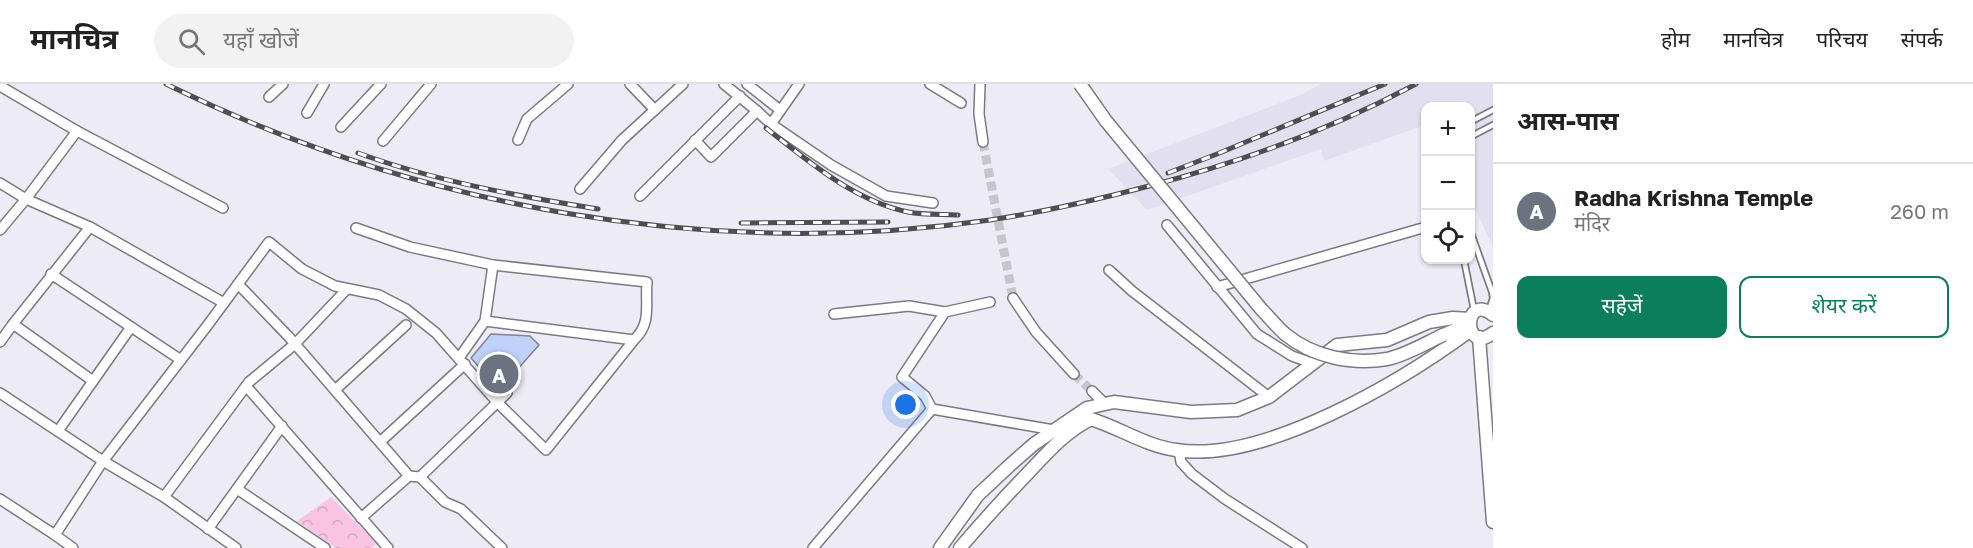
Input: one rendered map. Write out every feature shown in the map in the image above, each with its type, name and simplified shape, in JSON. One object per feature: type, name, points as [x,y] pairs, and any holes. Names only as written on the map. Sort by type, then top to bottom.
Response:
[{"type":"street","points":[[269,97],[283,84]]},
{"type":"street","points":[[308,113],[324,84]]},
{"type":"street","points":[[341,127],[381,84]]},
{"type":"street","points":[[383,141],[431,84]]},
{"type":"street","points":[[518,140],[527,119],[568,84]]},
{"type":"street","points":[[630,84],[656,110]]},
{"type":"street","points":[[580,189],[622,140],[683,84]]},
{"type":"street","points":[[724,84],[771,124],[831,165],[886,196],[933,203]]},
{"type":"street","points":[[747,84],[780,110]]},
{"type":"street","points":[[771,124],[799,84]]},
{"type":"street","points":[[930,84],[962,104]]},
{"type":"street","points":[[980,84],[979,114],[983,142]]},
{"type":"street","points":[[1080,84],[1106,121],[1262,310],[1286,334],[1303,346],[1332,358],[1366,361],[1389,358],[1473,324]]},
{"type":"street","points":[[0,86],[77,131],[223,208]]},
{"type":"street","points":[[640,196],[740,96]]},
{"type":"street","points":[[695,140],[711,158],[758,111]]},
{"type":"street","points":[[0,230],[77,131]]},
{"type":"street","points":[[0,183],[26,199],[90,227],[224,303]]},
{"type":"street","points":[[1167,225],[1257,334],[1292,356],[1312,363]]},
{"type":"street","points":[[0,342],[90,227]]},
{"type":"street","points":[[55,535],[103,461],[269,242],[302,269],[335,286],[379,295],[406,309],[436,333],[498,403],[546,450],[634,340],[644,331],[647,318],[645,303],[647,282],[494,265],[410,247],[356,228]]},
{"type":"street","points":[[1217,287],[1421,228]]},
{"type":"street","points":[[380,442],[462,361],[485,321],[494,265]]},
{"type":"street","points":[[1109,270],[1141,298],[1269,397]]},
{"type":"street","points":[[51,274],[181,360]]},
{"type":"street","points":[[238,284],[295,344],[409,476],[420,477],[446,502],[461,510],[502,548]]},
{"type":"street","points":[[164,497],[246,386],[295,344],[346,290]]},
{"type":"street","points":[[1012,298],[1036,332],[1074,374]]},
{"type":"street","points":[[834,314],[909,306],[945,312],[990,302]]},
{"type":"street","points":[[1089,413],[1147,442],[1179,451],[1208,452],[1279,437],[1393,382],[1441,352],[1473,324],[1484,310],[1491,313]]},
{"type":"street","points":[[932,409],[925,396],[902,377],[945,312]]},
{"type":"street","points":[[940,548],[978,495],[1009,465],[1054,430],[1105,404],[1114,402],[1191,412],[1237,410],[1269,397],[1337,345],[1387,340],[1429,322],[1453,318],[1473,324],[1487,337],[1493,333]]},
{"type":"street","points":[[485,321],[634,340]]},
{"type":"street","points":[[13,324],[93,381]]},
{"type":"street","points":[[1473,324],[1492,514]]},
{"type":"street","points":[[335,390],[406,325]]},
{"type":"street","points":[[58,431],[131,327]]},
{"type":"street","points":[[1493,333],[1493,340]]},
{"type":"street","points":[[246,386],[384,546]]},
{"type":"street","points":[[1092,391],[1105,404]]},
{"type":"street","points":[[0,393],[103,461],[164,497],[236,548]]},
{"type":"street","points":[[420,477],[507,393]]},
{"type":"street","points":[[932,409],[1054,430]]},
{"type":"street","points":[[813,548],[932,409]]},
{"type":"street","points":[[960,548],[1056,444],[1089,413]]},
{"type":"street","points":[[208,529],[282,426]]},
{"type":"street","points":[[1179,451],[1181,462],[1192,474],[1225,499],[1302,548]]},
{"type":"street","points":[[361,518],[409,476]]},
{"type":"street","points":[[237,489],[325,548]]},
{"type":"street","points":[[0,499],[73,548]]},
{"type":"lane","points":[[1475,119],[1493,110]]},
{"type":"lane","points":[[1475,134],[1493,125]]},
{"type":"lane","points":[[1475,244],[1492,292],[1491,313]]},
{"type":"lane","points":[[1465,264],[1473,324]]},
{"type":"shaded area","points":[[1321,84],[1493,84],[1493,247],[1475,209],[1475,102],[1421,102],[1421,126],[1324,161],[1321,149],[1147,210],[1108,169],[1303,94]]},
{"type":"green space","points":[[331,497],[376,543],[372,548],[336,548],[297,521]]},
{"type":"building","points":[[491,334],[530,336],[539,345],[499,390],[471,358]]},
{"type":"tunnel","points":[[983,142],[1013,298]]},
{"type":"tunnel","points":[[1074,374],[1092,391]]},
{"type":"railway","points":[[166,84],[262,127],[362,163],[464,192],[568,214],[673,227],[779,233],[885,231],[990,220],[1089,201],[1183,177],[1286,143],[1352,116],[1416,84]]},
{"type":"railway","points":[[1168,173],[1385,84]]},
{"type":"railway","points":[[766,128],[832,178],[869,199],[908,212],[958,215]]},
{"type":"railway","points":[[358,153],[417,172],[476,187],[598,209]]},
{"type":"railway","points":[[741,223],[888,222]]},
{"type":"place","name":"Radha Krishna Temple","points":[[499,374]]}]
